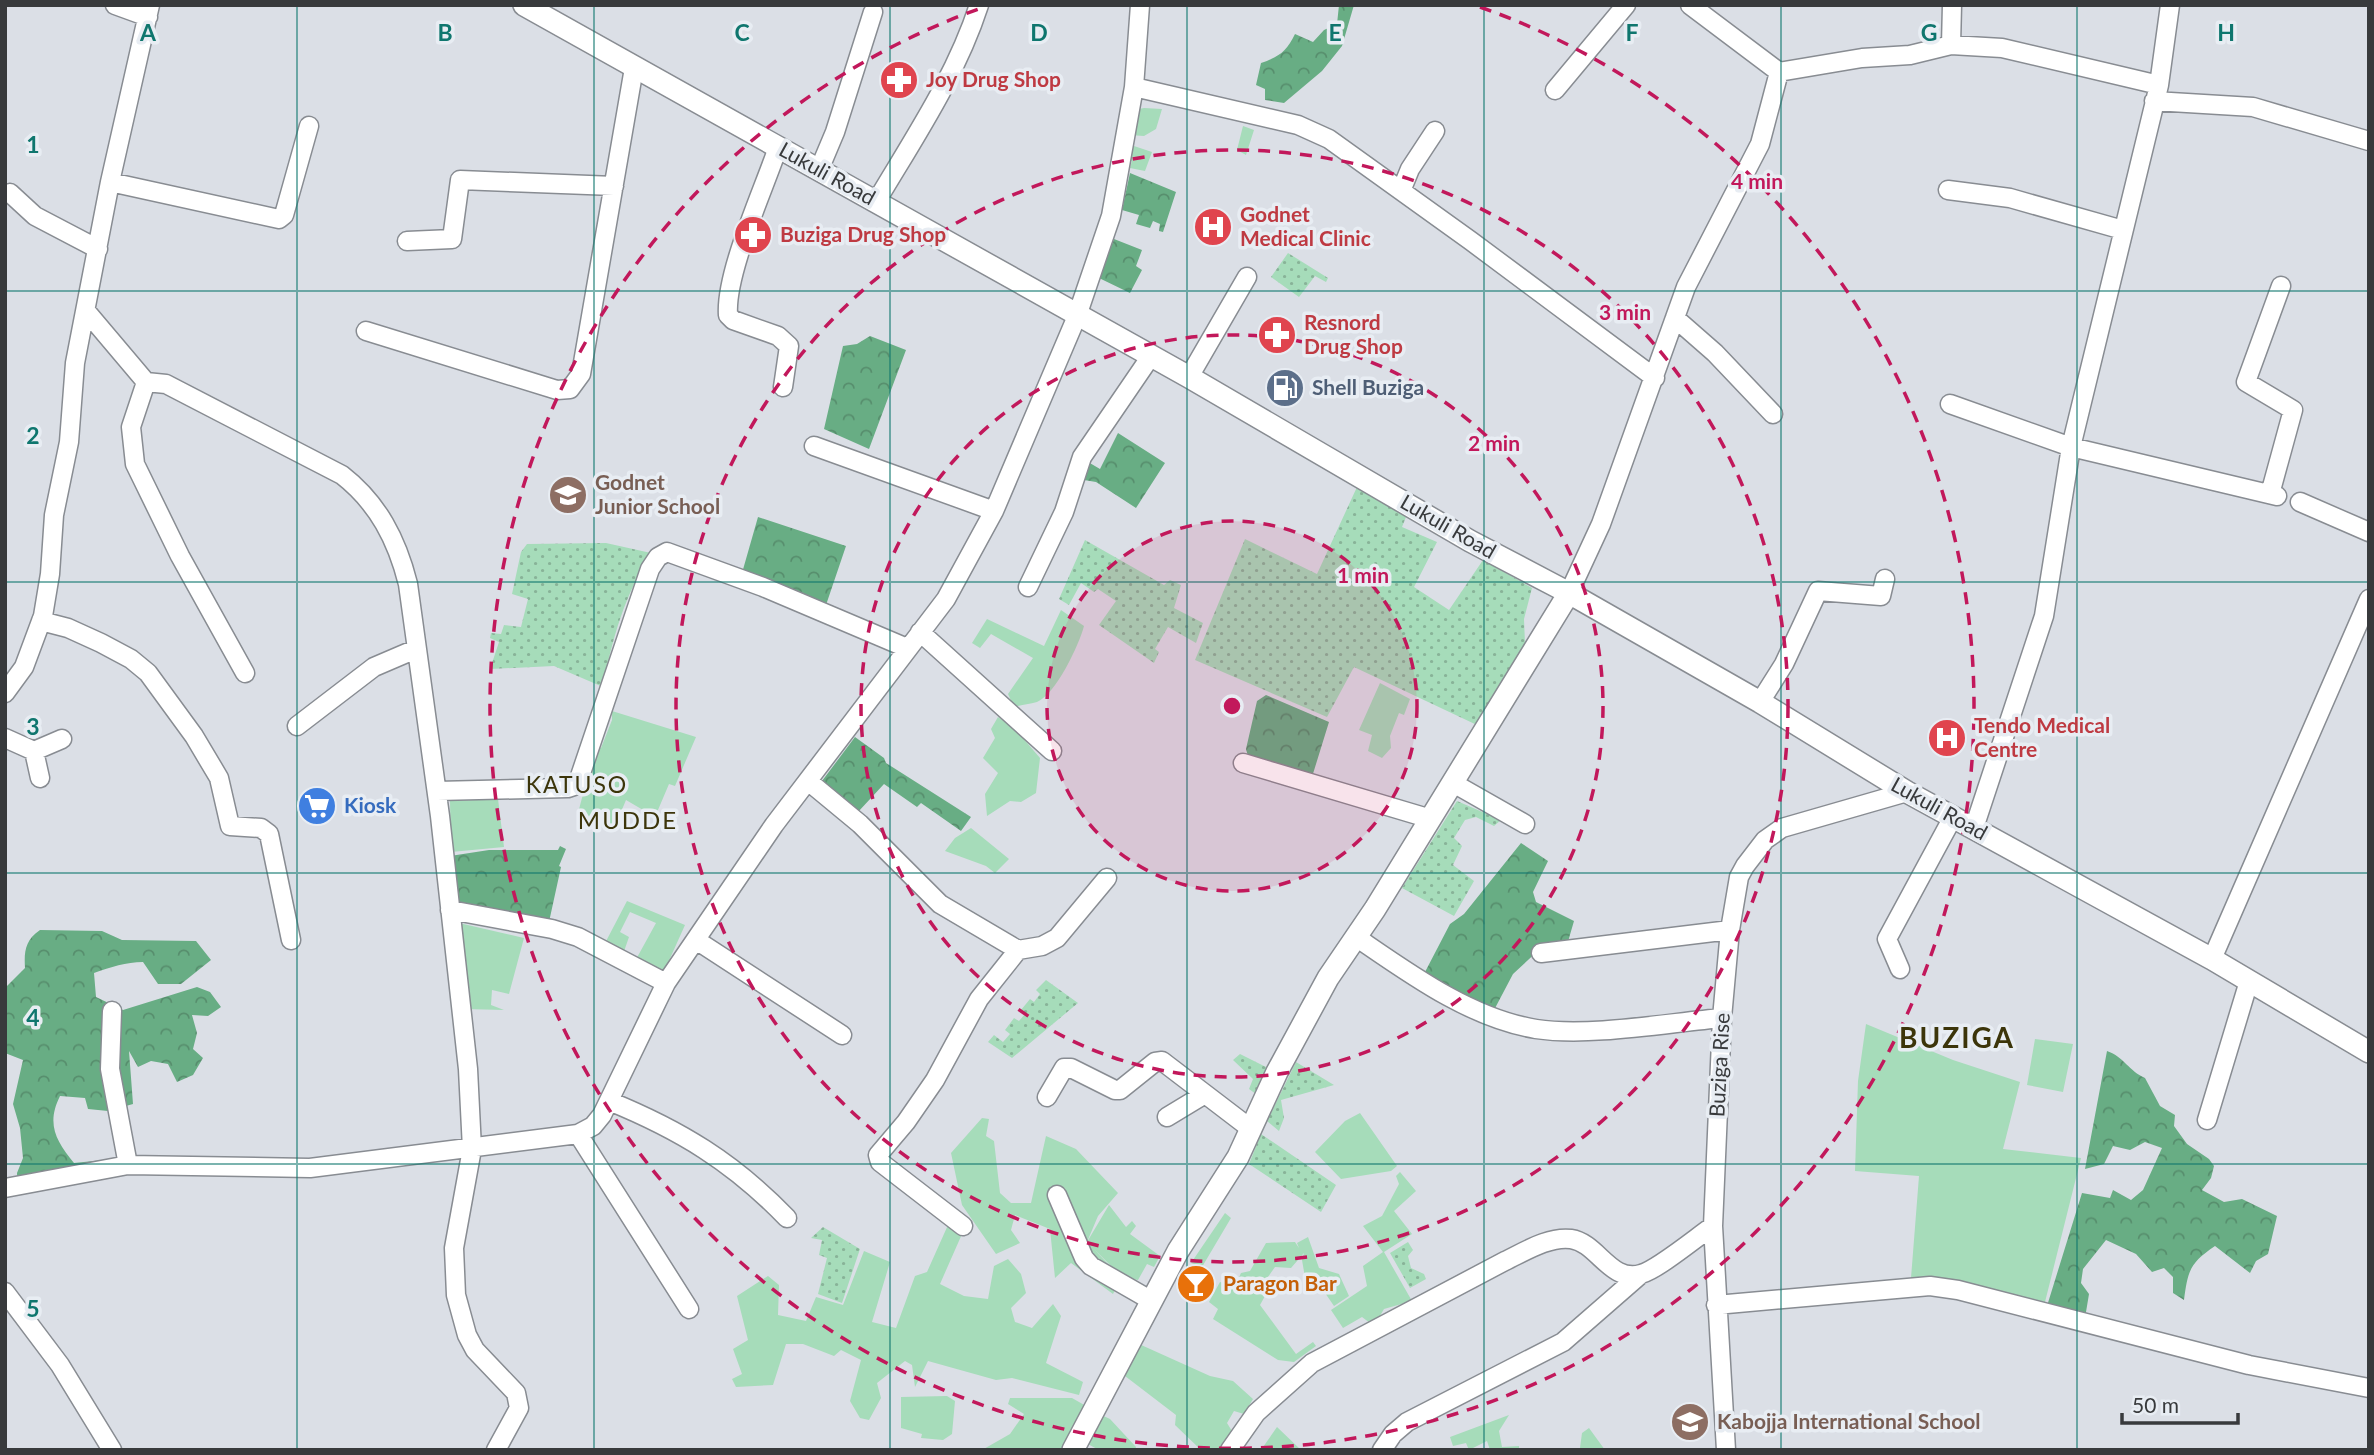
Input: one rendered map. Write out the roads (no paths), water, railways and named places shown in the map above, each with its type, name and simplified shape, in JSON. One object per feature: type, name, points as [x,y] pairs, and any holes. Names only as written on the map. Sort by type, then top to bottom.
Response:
[{"type":"street","points":[[5,693],[24,667],[41,621],[50,574],[54,515],[69,442],[75,363],[110,182],[149,11],[115,5]]},
{"type":"street","name":"Lukuli Road","points":[[524,5],[1189,377],[1470,541],[1569,593],[1760,702],[1907,792],[2212,959],[2369,1052]]},
{"type":"street","points":[[876,202],[931,110],[968,38],[979,5]]},
{"type":"street","points":[[5,1188],[128,1165],[310,1168],[578,1134],[593,1126],[609,1101],[666,983],[808,781],[946,599],[994,512],[1077,316],[1111,216],[1134,87],[1140,5]]},
{"type":"street","points":[[1555,90],[1626,5]]},
{"type":"street","points":[[1690,5],[1779,72],[1862,58],[1910,55],[1951,45],[2002,48],[2157,93],[2253,107],[2369,141]]},
{"type":"street","points":[[1951,45],[1952,5]]},
{"type":"street","points":[[1974,828],[2044,616],[2071,447],[2157,93],[2169,5]]},
{"type":"street","points":[[820,170],[835,132],[873,12]]},
{"type":"street","points":[[366,331],[557,390],[570,389],[581,374],[634,68]]},
{"type":"street","points":[[1073,1450],[1178,1251],[1238,1157],[1277,1072],[1322,990],[1431,819],[1569,593],[1601,524],[1692,276],[1760,144],[1779,72]]},
{"type":"street","points":[[1134,87],[1298,125],[1328,139],[1655,378]]},
{"type":"street","points":[[110,182],[279,219],[284,215],[309,126]]},
{"type":"street","points":[[1401,191],[1410,169],[1435,131]]},
{"type":"street","points":[[778,147],[742,251],[727,305],[728,315],[733,320],[778,336],[789,346],[783,387]]},
{"type":"street","points":[[407,241],[452,239],[460,180],[614,186]]},
{"type":"street","points":[[1948,190],[1999,195],[2123,230]]},
{"type":"street","points":[[10,192],[35,216],[98,249]]},
{"type":"street","points":[[1189,377],[1247,277]]},
{"type":"street","points":[[1950,404],[2071,447],[2274,495],[2293,410],[2246,382],[2281,286]]},
{"type":"street","points":[[86,312],[146,382],[166,384],[342,475],[365,493],[401,554],[408,584],[436,791],[468,1069],[472,1149],[454,1248],[456,1295],[467,1335],[475,1350],[516,1393],[519,1401],[519,1408],[496,1450]]},
{"type":"street","points":[[1675,318],[1715,353],[1773,414]]},
{"type":"street","points":[[1028,587],[1064,512],[1082,457],[1151,356]]},
{"type":"street","points":[[146,382],[131,427],[135,464],[180,556],[245,673]]},
{"type":"street","points":[[814,446],[994,512]]},
{"type":"street","points":[[2301,502],[2369,532]]},
{"type":"street","points":[[436,791],[568,788],[577,785],[650,569],[658,557],[667,552],[763,587],[907,648]]},
{"type":"street","points":[[1760,702],[1784,664],[1818,591],[1881,596],[1885,579]]},
{"type":"street","points":[[2212,959],[2369,599]]},
{"type":"street","points":[[41,621],[68,628],[131,659],[163,691],[219,778],[230,826],[261,828],[269,834],[291,940]]},
{"type":"street","points":[[920,632],[1052,751]]},
{"type":"street","points":[[297,726],[374,667],[416,649]]},
{"type":"street","points":[[5,738],[34,751],[62,739]]},
{"type":"street","points":[[34,751],[40,778]]},
{"type":"street","points":[[1243,763],[1431,819]]},
{"type":"street","points":[[808,781],[860,824],[940,904],[1018,950],[1042,946],[1057,938],[1107,878]]},
{"type":"street","points":[[1453,783],[1525,824]]},
{"type":"street","name":"Buziga Rise","points":[[1726,1450],[1713,1226],[1722,1018],[1730,930],[1739,877],[1765,840],[1782,828],[1907,792]]},
{"type":"street","points":[[1900,968],[1887,939],[1953,817]]},
{"type":"street","points":[[450,910],[565,933],[666,983]]},
{"type":"street","points":[[1541,953],[1730,930]]},
{"type":"street","points":[[1356,937],[1464,1004],[1515,1024],[1565,1032],[1722,1018]]},
{"type":"street","points":[[696,940],[842,1035]]},
{"type":"street","points":[[963,1226],[880,1162],[878,1155],[906,1122],[935,1080],[979,999],[1018,950]]},
{"type":"street","points":[[2207,1120],[2249,981]]},
{"type":"street","points":[[112,1011],[110,1069],[128,1165]]},
{"type":"street","points":[[1046,1097],[1064,1068],[1071,1068],[1120,1090],[1155,1062],[1163,1061],[1251,1129]]},
{"type":"street","points":[[1167,1117],[1205,1094]]},
{"type":"street","points":[[609,1101],[665,1124],[713,1153],[787,1218]]},
{"type":"street","points":[[578,1134],[689,1309]]},
{"type":"street","points":[[1057,1195],[1084,1258],[1091,1266],[1152,1301]]},
{"type":"street","points":[[1382,1450],[1393,1434],[1407,1422],[1563,1342],[1641,1274],[1713,1226]]},
{"type":"street","points":[[1230,1450],[1256,1413],[1312,1363],[1538,1246],[1571,1239],[1586,1244],[1623,1274],[1641,1274]]},
{"type":"street","points":[[1716,1305],[1930,1286],[1958,1290],[2249,1365],[2369,1388]]},
{"type":"street","points":[[5,1292],[60,1365],[112,1450]]},
{"type":"place","name":"Joy Drug Shop","points":[[899,80]]},
{"type":"place","name":"Godnet Medical Clinic","points":[[1213,227]]},
{"type":"place","name":"Buziga Drug Shop","points":[[753,235]]},
{"type":"place","name":"Resnord Drug Shop","points":[[1277,335]]},
{"type":"place","name":"Shell Buziga","points":[[1285,388]]},
{"type":"place","name":"Godnet Junior School","points":[[568,495]]},
{"type":"place","name":"Tendo Medical Centre","points":[[1947,738]]},
{"type":"place","name":"Kiosk","points":[[317,806]]},
{"type":"place","name":"Paragon Bar","points":[[1196,1284]]},
{"type":"place","name":"Kabojja International School","points":[[1690,1422]]},
{"type":"district","name":"KATUSO","points":[[577,785]]},
{"type":"district","name":"MUDDE","points":[[628,821]]},
{"type":"district","name":"BUZIGA","points":[[1957,1038]]}]
